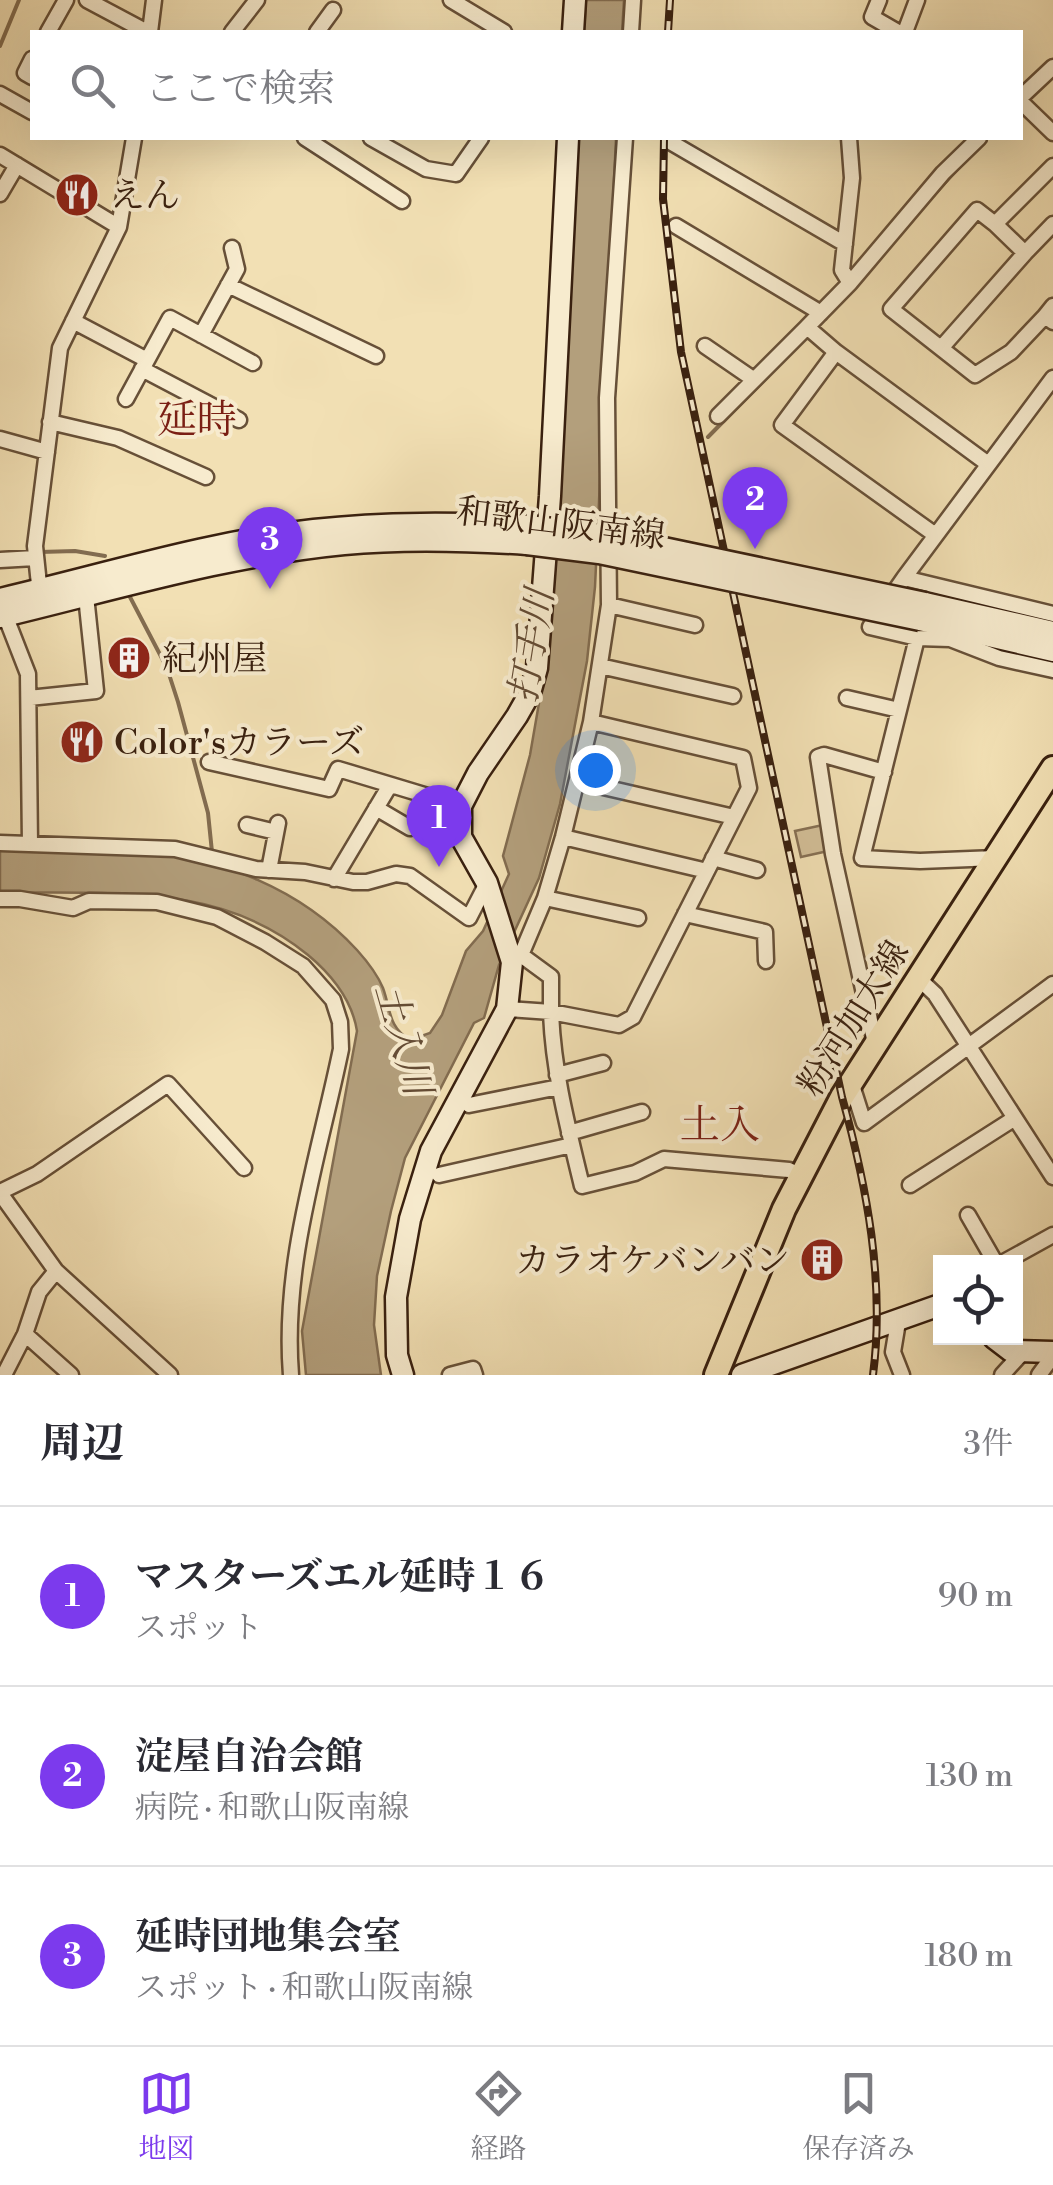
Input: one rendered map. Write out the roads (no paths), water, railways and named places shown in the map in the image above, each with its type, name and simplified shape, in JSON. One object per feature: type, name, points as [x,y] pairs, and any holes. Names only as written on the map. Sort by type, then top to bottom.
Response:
[{"type":"main road","points":[[574,30],[575,0]]},
{"type":"main road","points":[[403,1375],[397,1355],[396,1296],[410,1220],[431,1152],[507,1009],[514,956],[487,883],[461,838],[461,806],[523,705],[537,668],[568,140]]},
{"type":"main road","name":"和歌山阪南線","points":[[2,610],[238,543],[312,530],[447,522],[528,535]]},
{"type":"main road","name":"和歌山阪南線","points":[[41,598],[86,596],[246,558],[344,544],[528,535],[602,536],[1053,651]]},
{"type":"main road","name":"和歌山阪南線","points":[[921,620],[1053,632]]},
{"type":"main road","name":"粉河加太線","points":[[716,1375],[800,1175],[851,1082],[1053,768]]},
{"type":"main road","points":[[742,1375],[933,1309]]},
{"type":"main road","points":[[1003,1345],[1011,1351],[1038,1349],[1053,1354]]},
{"type":"street","points":[[49,30],[66,0]]},
{"type":"street","points":[[88,0],[124,27]]},
{"type":"street","points":[[149,30],[154,0]]},
{"type":"street","points":[[234,30],[257,0]]},
{"type":"street","points":[[451,0],[501,30]]},
{"type":"street","points":[[631,30],[634,0]]},
{"type":"street","points":[[874,26],[872,17],[879,0]]},
{"type":"street","points":[[902,30],[917,0]]},
{"type":"street","points":[[318,30],[333,10]]},
{"type":"street","points":[[1023,97],[1053,66]]},
{"type":"street","points":[[0,94],[30,111]]},
{"type":"street","points":[[1023,103],[1053,134]]},
{"type":"street","points":[[41,598],[35,553],[60,348],[119,227],[134,140]]},
{"type":"street","points":[[308,140],[402,201]]},
{"type":"street","points":[[375,140],[426,169],[456,174],[480,140]]},
{"type":"street","points":[[625,140],[607,398],[609,605],[591,722],[563,836],[545,898],[514,956],[551,977],[558,1081],[582,1186],[635,1173],[664,1159],[789,1170],[800,1175]]},
{"type":"street","points":[[850,140],[852,178],[842,270],[850,283]]},
{"type":"street","points":[[718,416],[850,283],[943,173],[977,140]]},
{"type":"street","points":[[672,142],[845,244]]},
{"type":"street","points":[[0,155],[119,227]]},
{"type":"street","points":[[0,194],[17,166]]},
{"type":"street","points":[[995,224],[1053,166]]},
{"type":"street","points":[[1025,253],[977,210],[891,309],[975,375],[1011,352],[1050,315]]},
{"type":"street","points":[[942,347],[1053,224]]},
{"type":"street","points":[[676,226],[821,313]]},
{"type":"street","points":[[201,334],[236,268],[232,248]]},
{"type":"street","points":[[228,285],[376,356]]},
{"type":"street","points":[[126,399],[170,318],[253,363]]},
{"type":"street","points":[[73,321],[238,420]]},
{"type":"street","points":[[807,327],[988,464]]},
{"type":"street","points":[[705,346],[753,379]]},
{"type":"street","points":[[836,352],[782,425],[934,534]]},
{"type":"street","points":[[1053,378],[934,534],[870,628],[921,620],[950,639],[999,658],[1053,670]]},
{"type":"street","points":[[50,422],[118,438],[206,477]]},
{"type":"street","points":[[0,439],[47,452]]},
{"type":"street","points":[[0,560],[35,553]]},
{"type":"street","points":[[904,578],[1053,614]]},
{"type":"street","points":[[28,698],[96,691],[86,596]]},
{"type":"street","points":[[609,605],[695,625]]},
{"type":"street","points":[[2,610],[28,674],[30,844]]},
{"type":"street","points":[[921,620],[862,858],[920,862],[996,858]]},
{"type":"street","points":[[600,666],[733,696]]},
{"type":"street","points":[[847,698],[899,710]]},
{"type":"street","points":[[507,1009],[619,1024],[633,1017],[749,788],[743,758],[591,722]]},
{"type":"street","points":[[876,1043],[834,854],[818,757],[824,755],[884,772]]},
{"type":"street","points":[[210,762],[329,789],[338,769],[461,806]]},
{"type":"street","points":[[577,781],[734,817]]},
{"type":"street","points":[[334,878],[390,785]]},
{"type":"street","points":[[376,808],[410,828]]},
{"type":"street","points":[[247,825],[277,828],[269,870]]},
{"type":"street","points":[[563,836],[710,865],[757,870]]},
{"type":"street","points":[[0,844],[175,849],[269,870],[367,882],[396,874],[410,876],[468,918],[487,883]]},
{"type":"street","points":[[545,898],[638,918]]},
{"type":"street","points":[[0,899],[73,908],[90,901],[157,902],[217,917],[303,966],[333,1000],[342,1048],[297,1243],[288,1335],[291,1375]]},
{"type":"street","points":[[685,914],[765,932],[766,960]]},
{"type":"street","points":[[918,978],[935,994],[1053,1177]]},
{"type":"street","points":[[851,1082],[864,1123],[1053,984]]},
{"type":"street","points":[[469,1105],[558,1081],[603,1063]]},
{"type":"street","points":[[170,1375],[56,1271],[0,1193],[36,1174],[168,1084],[244,1168]]},
{"type":"street","points":[[439,1175],[570,1139],[642,1112]]},
{"type":"street","points":[[910,1185],[1015,1118]]},
{"type":"street","points":[[968,1215],[990,1255]]},
{"type":"street","points":[[1017,1255],[1053,1235]]},
{"type":"street","points":[[4,1375],[26,1334],[38,1292],[56,1271]]},
{"type":"street","points":[[898,1322],[893,1352],[902,1375]]},
{"type":"street","points":[[26,1334],[71,1375]]},
{"type":"street","points":[[1002,1375],[1023,1352]]},
{"type":"street","points":[[1039,1375],[1053,1354]]},
{"type":"street","points":[[450,1375],[473,1368],[475,1375]]},
{"type":"water","points":[[586,0],[624,0],[622,30],[584,30]]},
{"type":"water","name":"土入川","points":[[577,140],[616,140],[595,587],[587,661],[560,804],[539,878],[499,965],[484,1018],[474,1023],[405,1158],[377,1276],[374,1325],[381,1375],[306,1375],[302,1331],[357,1031],[346,999],[308,955],[274,931],[238,914],[162,897],[0,892],[0,850],[169,854],[258,880],[311,910],[357,950],[381,983],[394,1024],[403,1035],[410,1040],[430,1033],[442,1015],[466,951],[483,931],[509,874],[503,856],[530,755],[548,651]]},
{"type":"waterway","points":[[0,46],[19,0]]},
{"type":"waterway","points":[[920,210],[961,165]]},
{"type":"waterway","points":[[708,437],[768,376]]},
{"type":"waterway","points":[[40,552],[75,551],[105,556]]},
{"type":"waterway","points":[[130,597],[167,668],[178,702],[208,813],[212,852]]},
{"type":"railway","points":[[668,30],[670,0]]},
{"type":"railway","points":[[664,140],[663,199],[681,352],[866,1200],[877,1305],[873,1375]]},
{"type":"place","name":"えん","points":[[77,195]]},
{"type":"place","name":"淀屋自治会館","points":[[755,549]]},
{"type":"place","name":"延時団地集会室","points":[[270,589]]},
{"type":"place","name":"紀州屋","points":[[129,658]]},
{"type":"place","name":"Color'sカラーズ","points":[[82,742]]},
{"type":"place","name":"マスターズエル延時１６","points":[[439,867]]},
{"type":"place","name":"カラオケバンバン","points":[[822,1260]]},
{"type":"district","name":"延時","points":[[197,419]]},
{"type":"district","name":"土入","points":[[720,1124]]},
{"type":"water label","name":"打手川","points":[[531,646]]}]
